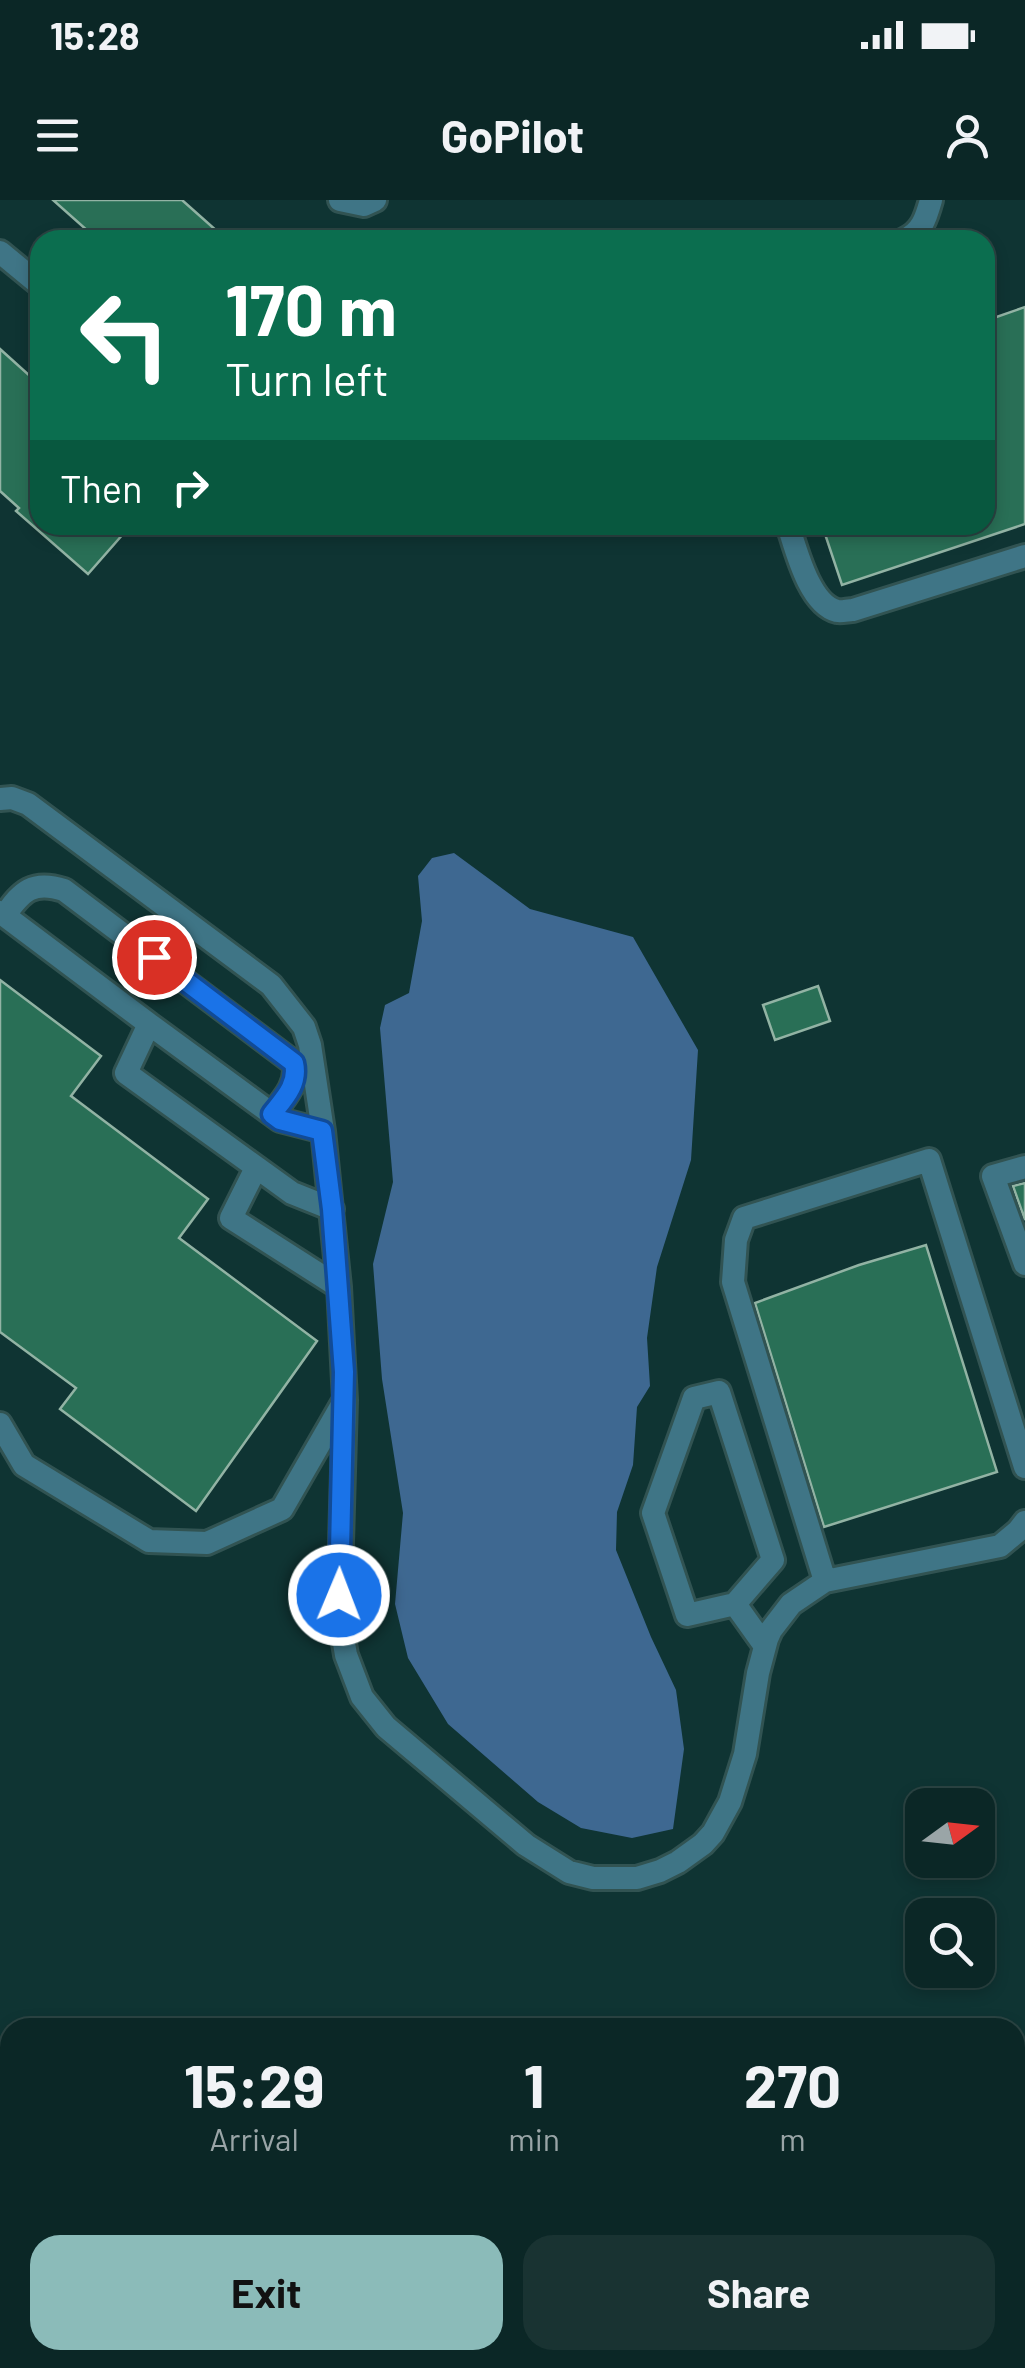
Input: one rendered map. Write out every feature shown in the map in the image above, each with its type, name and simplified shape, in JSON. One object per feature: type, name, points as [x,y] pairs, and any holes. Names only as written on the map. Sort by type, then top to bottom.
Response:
[{"type":"street","points":[[340,200],[364,205],[374,200]]},
{"type":"street","points":[[918,230],[925,222],[931,200]]},
{"type":"street","points":[[0,252],[30,277]]},
{"type":"street","points":[[792,535],[810,586],[826,605],[837,611],[854,610],[1025,556]]},
{"type":"street","points":[[0,799],[12,798],[28,804],[270,985],[301,1022],[308,1036],[322,1131],[339,1287],[344,1400],[339,1614],[346,1656],[357,1687],[386,1727],[554,1864],[594,1878],[636,1878],[670,1867],[703,1844],[722,1818],[736,1784],[765,1646],[782,1614],[825,1581],[1000,1546],[1025,1522]]},
{"type":"street","points":[[272,1114],[292,1087],[294,1063],[64,890],[40,885],[30,888],[2,914],[280,1120],[322,1131]]},
{"type":"street","points":[[148,1024],[126,1073],[292,1193],[332,1209]]},
{"type":"street","points":[[825,1581],[733,1282],[736,1240],[744,1218],[929,1160],[1025,1467]]},
{"type":"street","points":[[1025,1167],[993,1176],[1025,1264]]},
{"type":"street","points":[[256,1168],[231,1218],[339,1287]]},
{"type":"street","points":[[719,1392],[773,1560],[734,1604],[687,1614],[652,1513],[694,1398],[719,1392]]},
{"type":"street","points":[[0,1424],[24,1465],[149,1541],[206,1543],[282,1510],[344,1400]]},
{"type":"street","points":[[734,1604],[765,1646]]},
{"type":"water","points":[[454,853],[530,909],[633,937],[698,1050],[691,1160],[657,1267],[647,1338],[650,1386],[637,1407],[633,1465],[617,1512],[616,1550],[676,1690],[684,1749],[673,1829],[632,1838],[581,1828],[538,1802],[448,1724],[408,1658],[395,1604],[403,1513],[382,1379],[373,1264],[393,1182],[380,1028],[385,1005],[409,993],[422,921],[418,876],[432,858]]},
{"type":"building","points":[[53,200],[182,200],[216,230],[87,230]]},
{"type":"building","points":[[1025,307],[1025,524],[995,534],[995,318]]},
{"type":"building","points":[[0,349],[30,376],[30,523],[0,491]]},
{"type":"building","points":[[43,535],[122,535],[88,574]]},
{"type":"building","points":[[825,535],[992,535],[842,585]]},
{"type":"building","points":[[0,980],[101,1056],[71,1096],[208,1199],[179,1238],[317,1341],[196,1511],[60,1409],[76,1388],[0,1332]]},
{"type":"building","points":[[818,986],[830,1021],[775,1040],[763,1005]]},
{"type":"building","points":[[1025,1183],[1025,1220],[1013,1186]]},
{"type":"building","points":[[926,1245],[997,1472],[824,1527],[755,1303]]},
{"type":"route","points":[[154,957],[294,1063],[292,1087],[272,1114],[280,1120],[322,1131],[344,1372],[339,1595]]}]
